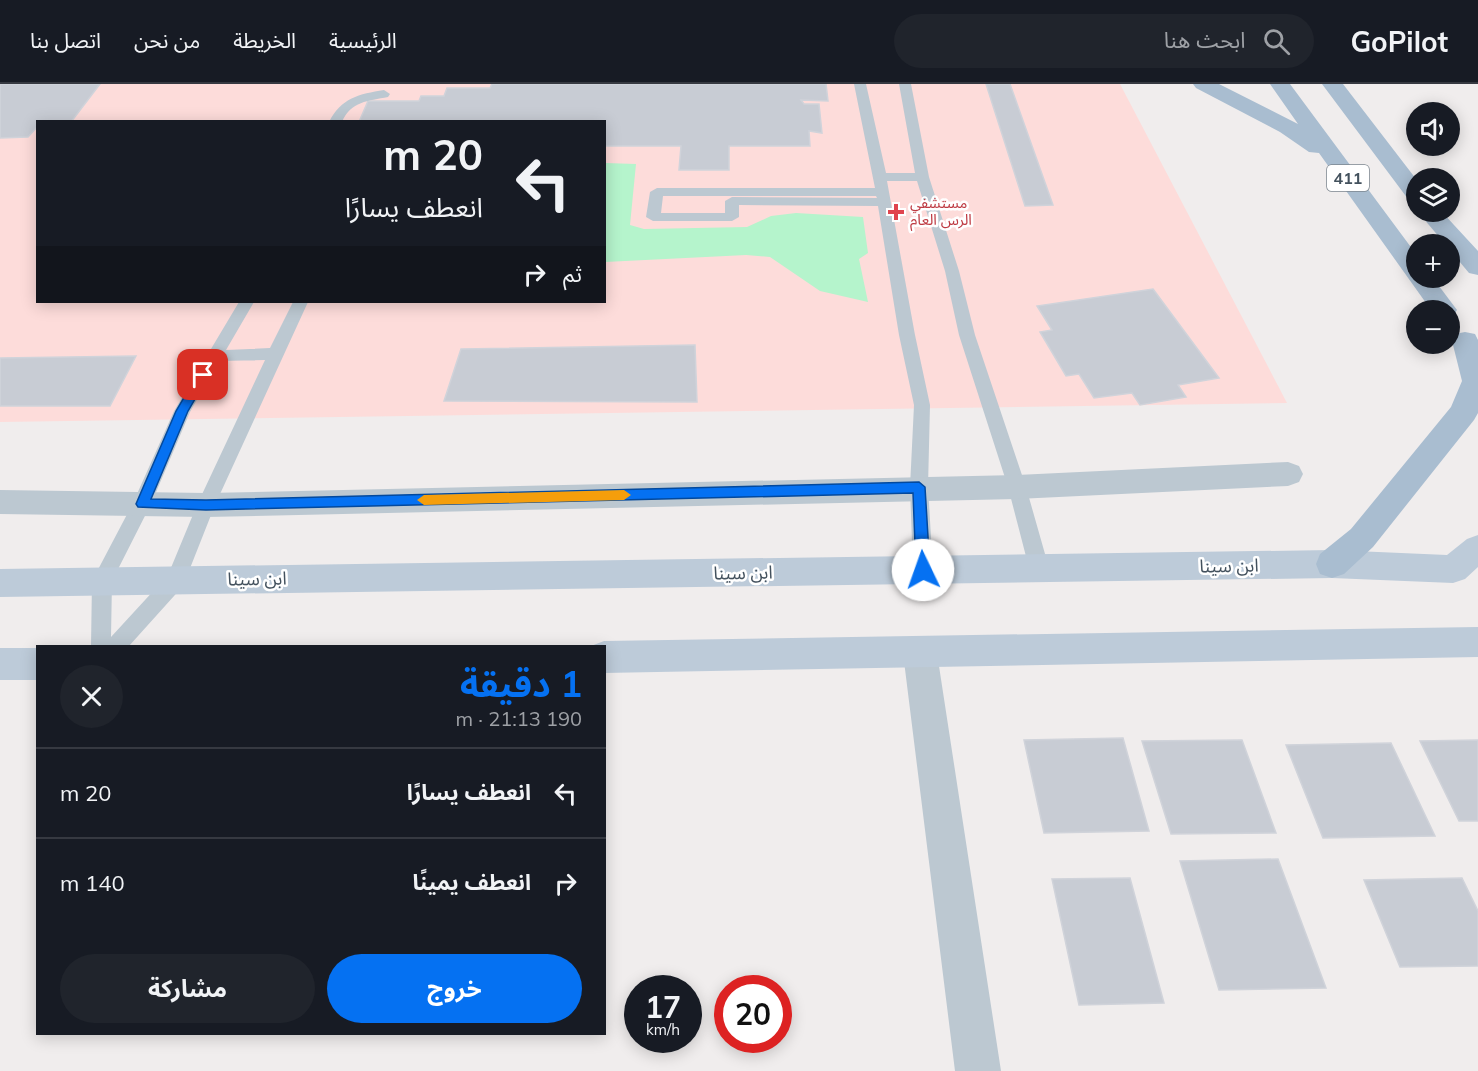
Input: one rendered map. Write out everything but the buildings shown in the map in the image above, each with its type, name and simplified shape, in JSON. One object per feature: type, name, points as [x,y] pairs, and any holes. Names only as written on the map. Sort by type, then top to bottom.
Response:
[{"type":"main road","points":[[1203,84],[1311,141],[1343,171]]},
{"type":"main road","name":"411","points":[[1280,84],[1406,258]]},
{"type":"main road","name":"411","points":[[1332,84],[1406,181]]},
{"type":"main road","points":[[1438,222],[1478,254]]},
{"type":"main road","points":[[1438,222],[1478,267]]},
{"type":"main road","points":[[1332,564],[1362,538],[1464,412],[1476,381],[1464,340]]},
{"type":"street","points":[[0,502],[206,505],[919,487],[1017,487],[1288,474]]},
{"type":"street","name":"ابن سينا","points":[[0,583],[1332,564],[1453,569],[1478,548]]},
{"type":"street","points":[[606,657],[1478,642]]},
{"type":"street","points":[[920,653],[978,1071]]},
{"type":"street","points":[[0,664],[36,664]]},
{"type":"lane","points":[[860,84],[880,177],[907,335],[922,405],[919,487],[923,570]]},
{"type":"lane","points":[[905,84],[922,177],[952,271],[967,335],[1017,487],[1039,568]]},
{"type":"lane","points":[[335,120],[346,103],[359,98],[384,94]]},
{"type":"lane","points":[[880,177],[922,177]]},
{"type":"lane","points":[[657,192],[883,197],[732,201],[732,216],[653,217],[657,192]]},
{"type":"lane","points":[[102,645],[102,581],[142,504],[182,411],[245,303]]},
{"type":"lane","points":[[117,645],[176,580],[206,505],[300,303]]},
{"type":"lane","points":[[213,356],[274,354]]},
{"type":"shaded area","name":"مستشفي الرس العام","points":[[0,84],[1120,84],[1287,403],[0,422]]},
{"type":"green space","points":[[606,163],[636,164],[630,225],[644,229],[747,227],[771,216],[796,213],[863,217],[868,253],[859,259],[868,302],[820,291],[770,257],[746,255],[606,262]]},
{"type":"slow traffic","points":[[424,500],[624,495]]},
{"type":"place","name":"مستشفي الرس العام","points":[[896,212]]},
{"type":"route","points":[[203,375],[182,411],[142,504],[206,505],[919,487],[923,570]]}]
